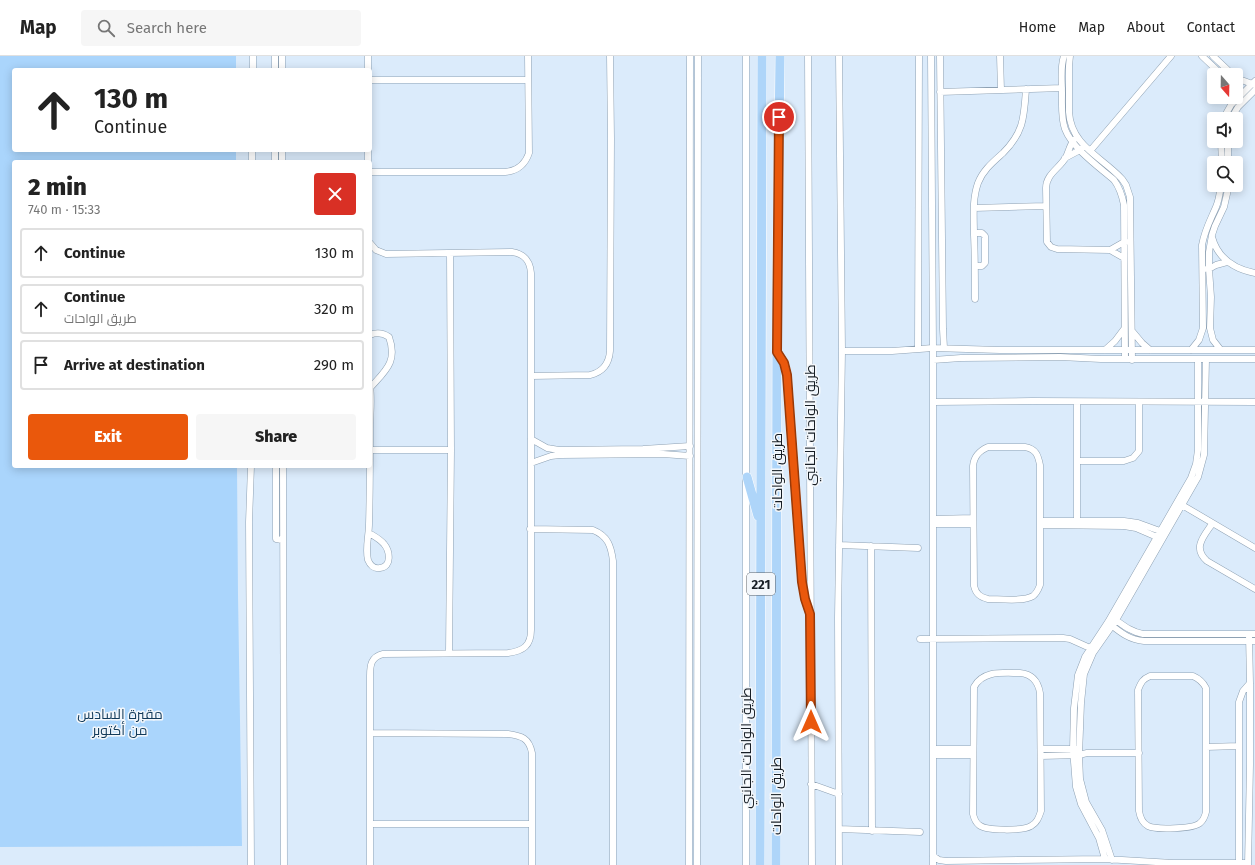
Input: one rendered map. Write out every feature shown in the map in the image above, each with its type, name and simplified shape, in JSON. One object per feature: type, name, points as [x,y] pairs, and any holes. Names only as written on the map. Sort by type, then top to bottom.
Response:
[{"type":"highway","name":"طريق الواحات","points":[[760,865],[762,56]]},
{"type":"highway","name":"طريق الواحات","points":[[776,865],[778,145],[780,56]]},
{"type":"highway","points":[[762,146],[768,142],[774,142],[778,145]]},
{"type":"highway","points":[[777,352],[784,363],[787,375],[802,582],[805,599],[810,614]]},
{"type":"highway","points":[[747,477],[762,526]]},
{"type":"street","points":[[253,56],[253,68]]},
{"type":"street","points":[[275,56],[275,68]]},
{"type":"street","points":[[282,56],[282,68]]},
{"type":"street","points":[[368,56],[368,68]]},
{"type":"street","points":[[372,172],[510,172],[519,168],[529,153],[528,56]]},
{"type":"street","points":[[531,376],[596,374],[607,364],[609,358],[612,138],[610,56]]},
{"type":"street","points":[[689,865],[690,56]]},
{"type":"street","points":[[697,865],[698,56]]},
{"type":"street","name":"طريق الواحات الجانبي","points":[[746,56],[746,865]]},
{"type":"street","name":"طريق الواحات الجانبي","points":[[808,56],[812,865]]},
{"type":"street","points":[[839,56],[842,351],[838,618],[839,865]]},
{"type":"street","points":[[918,348],[919,56]]},
{"type":"street","points":[[931,56],[933,348],[933,865]]},
{"type":"street","points":[[940,56],[944,348]]},
{"type":"street","points":[[1000,56],[1000,90]]},
{"type":"street","points":[[1064,56],[1062,61],[1062,88],[1064,122],[1068,136],[1074,139],[1114,180],[1121,192],[1124,204],[1132,330],[1132,360]]},
{"type":"street","points":[[1070,56],[1069,119],[1074,139],[1065,158],[1047,180],[1047,239],[1049,245],[1057,249],[1110,250],[1127,242]]},
{"type":"street","points":[[1090,151],[1171,56]]},
{"type":"street","points":[[1202,56],[1215,68]]},
{"type":"street","points":[[1213,56],[1226,68]]},
{"type":"street","points":[[372,80],[528,80]]},
{"type":"street","points":[[1243,81],[1254,85]]},
{"type":"street","points":[[1243,94],[1254,85]]},
{"type":"street","points":[[940,92],[1062,88]]},
{"type":"street","points":[[975,299],[974,208],[976,190],[983,174],[1010,145],[1022,124],[1026,89]]},
{"type":"street","points":[[1082,148],[1090,151],[1118,174],[1128,190],[1130,203],[1127,242],[1124,258],[1125,359]]},
{"type":"street","points":[[1065,158],[1082,148]]},
{"type":"street","points":[[1219,192],[1216,206],[1207,225],[1202,245],[1211,298],[1211,334],[1213,340],[1220,349]]},
{"type":"street","points":[[1191,350],[1199,340],[1203,328],[1206,269],[1212,235],[1214,226],[1224,207],[1227,192]]},
{"type":"street","points":[[974,208],[1046,206]]},
{"type":"street","points":[[690,223],[698,223]]},
{"type":"street","points":[[974,233],[982,233],[985,236],[985,263],[982,266],[975,266]]},
{"type":"street","points":[[1212,235],[1218,250],[1228,262],[1242,270],[1255,274]]},
{"type":"street","points":[[370,865],[371,663],[375,658],[383,654],[508,654],[527,646],[531,635],[531,273],[528,262],[523,256],[512,252],[386,254],[376,250],[372,245]]},
{"type":"street","points":[[1110,250],[1124,258]]},
{"type":"street","points":[[449,653],[451,450],[450,253]]},
{"type":"street","points":[[1206,269],[1216,264],[1228,262]]},
{"type":"street","points":[[1105,350],[1115,341],[1124,329]]},
{"type":"street","points":[[1132,330],[1142,343],[1150,350]]},
{"type":"street","points":[[372,335],[379,333],[389,337],[392,349],[391,362],[372,385]]},
{"type":"street","points":[[690,340],[697,340]]},
{"type":"street","points":[[842,351],[892,351],[918,348],[1000,350],[1255,350]]},
{"type":"street","points":[[933,360],[961,358],[1060,357],[1132,360],[1255,359]]},
{"type":"street","points":[[1105,859],[1099,838],[1081,804],[1074,778],[1084,674],[1093,653],[1195,483],[1204,455],[1198,359]]},
{"type":"street","points":[[1114,618],[1158,534],[1191,478],[1196,464],[1206,359]]},
{"type":"street","points":[[933,402],[1255,402]]},
{"type":"street","points":[[1077,402],[1077,520]]},
{"type":"street","points":[[1077,461],[1124,461],[1133,458],[1139,451],[1139,402]]},
{"type":"street","points":[[531,439],[547,448],[559,450],[637,449],[690,446]]},
{"type":"street","points":[[988,447],[1031,448],[1039,457],[1040,466],[1040,586],[1032,596],[1026,598],[988,599],[978,595],[974,586],[973,521],[973,466],[974,459],[977,454],[982,449],[988,447]]},
{"type":"street","points":[[372,450],[451,450]]},
{"type":"street","points":[[531,462],[560,455],[663,454],[690,456]]},
{"type":"street","points":[[251,468],[249,522],[251,865]]},
{"type":"street","points":[[276,468],[279,540],[284,865]]},
{"type":"street","points":[[279,540],[283,468]]},
{"type":"street","points":[[369,533],[381,540],[387,548],[389,559],[383,567],[373,567],[368,561],[370,468]]},
{"type":"street","points":[[1182,506],[1255,548]]},
{"type":"street","points":[[1040,523],[1077,520],[1111,523]]},
{"type":"street","points":[[933,521],[973,521]]},
{"type":"street","points":[[1040,523],[1132,522],[1158,534]]},
{"type":"street","points":[[1212,524],[1200,543],[1200,553],[1203,557],[1255,589]]},
{"type":"street","points":[[530,529],[593,530],[602,534],[606,538],[611,549],[613,561],[613,865]]},
{"type":"street","points":[[839,545],[918,548]]},
{"type":"street","points":[[871,546],[872,831]]},
{"type":"street","points":[[1114,618],[1132,631],[1147,638]]},
{"type":"street","points":[[933,856],[946,862],[1077,862],[1105,859],[1131,863],[1248,864],[1250,683],[1252,638],[1131,638],[1110,624]]},
{"type":"street","points":[[1110,624],[1090,648],[1081,666],[1076,684],[1074,708],[1076,752],[1083,794],[1102,830],[1112,860]]},
{"type":"street","points":[[920,639],[1063,638],[1070,639],[1090,648]]},
{"type":"street","points":[[1020,673],[1027,674],[1034,678],[1039,688],[1041,698],[1041,811],[1037,821],[1034,824],[1026,829],[1001,829],[984,828],[975,821],[973,816],[973,752],[974,690],[976,684],[982,677],[990,674],[1020,673]]},
{"type":"street","points":[[1150,676],[1193,676],[1199,678],[1203,683],[1206,692],[1206,812],[1201,823],[1190,827],[1154,828],[1144,823],[1140,818],[1139,811],[1138,753],[1138,690],[1144,679],[1150,676]]},
{"type":"street","points":[[1239,864],[1239,702],[1243,691],[1250,683]]},
{"type":"street","points":[[370,733],[508,734],[520,736],[525,739],[529,743],[532,753],[532,865]]},
{"type":"street","points":[[1206,747],[1239,746]]},
{"type":"street","points":[[933,752],[973,752]]},
{"type":"street","points":[[1041,753],[1138,753]]},
{"type":"street","points":[[811,784],[839,794]]},
{"type":"street","points":[[689,787],[698,787]]},
{"type":"street","points":[[370,824],[532,824]]},
{"type":"street","points":[[276,825],[283,826]]},
{"type":"street","points":[[839,829],[920,832]]},
{"type":"green space","name":"مقبرة السادس من أكتوبر","points":[[0,56],[236,56],[236,68],[12,68],[12,152],[236,152],[236,160],[12,160],[12,468],[237,468],[242,846],[0,847]]},
{"type":"route","points":[[779,117],[777,352],[784,363],[787,375],[802,582],[805,599],[810,614],[811,722]]}]
